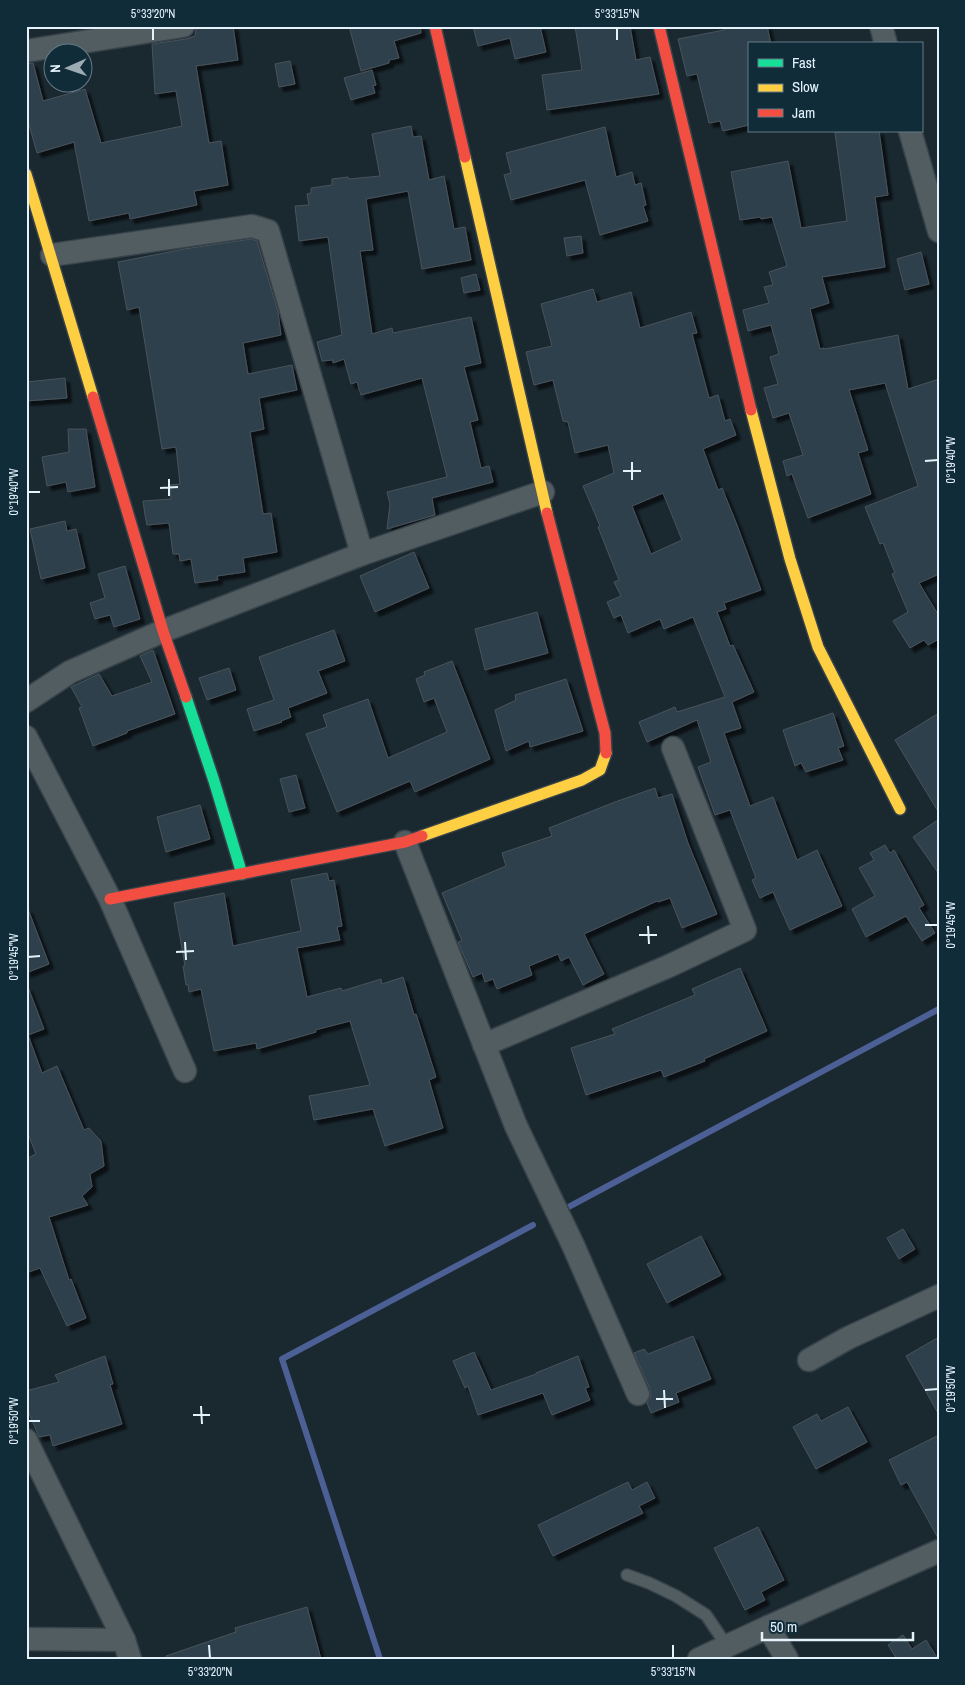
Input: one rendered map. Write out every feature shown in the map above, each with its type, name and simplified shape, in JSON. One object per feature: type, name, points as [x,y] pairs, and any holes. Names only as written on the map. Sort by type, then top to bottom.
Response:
[{"type":"street","points":[[26,51],[182,26]]},
{"type":"street","points":[[110,900],[405,842],[582,780],[600,770],[606,752],[605,733],[543,492],[435,26]]},
{"type":"street","points":[[659,26],[761,451],[790,559],[818,647],[900,809]]},
{"type":"street","points":[[881,26],[885,42]]},
{"type":"street","points":[[910,132],[939,231]]},
{"type":"street","points":[[26,174],[52,255],[162,631],[214,781],[242,874]]},
{"type":"street","points":[[52,255],[252,226],[268,231],[362,554]]},
{"type":"street","points":[[26,700],[70,672],[162,631],[362,554],[543,492]]},
{"type":"street","points":[[26,737],[110,900],[185,1071]]},
{"type":"street","points":[[484,1044],[669,966],[745,930],[673,748]]},
{"type":"street","points":[[405,842],[516,1126],[573,1245],[638,1394]]},
{"type":"street","points":[[809,1360],[848,1338],[939,1296]]},
{"type":"street","points":[[26,1440],[127,1649]]},
{"type":"street","points":[[698,1659],[939,1551]]},
{"type":"street","points":[[768,1627],[787,1659]]},
{"type":"street","points":[[26,1639],[127,1649]]},
{"type":"lane","points":[[627,1575],[649,1582],[706,1615],[727,1646]]},
{"type":"building","points":[[213,26],[233,26],[238,60],[196,66],[209,143],[221,141],[228,185],[194,191],[197,205],[130,219],[129,213],[89,221],[74,142],[37,153],[26,114],[26,64],[33,63],[43,101],[74,92],[86,92],[101,143],[182,126],[176,91],[155,94],[152,44],[195,36],[196,29]]},
{"type":"building","points":[[349,26],[420,26],[421,33],[394,41],[399,58],[361,71]]},
{"type":"building","points":[[473,26],[540,26],[546,52],[515,59],[510,38],[478,46]]},
{"type":"building","points":[[575,26],[630,26],[636,60],[650,57],[659,94],[547,110],[542,75],[582,70]]},
{"type":"building","points":[[723,26],[767,26],[771,42],[748,42],[748,125],[723,131],[720,121],[709,123],[697,74],[687,76],[678,39],[724,30]]},
{"type":"building","points":[[290,61],[295,84],[279,87],[275,64]]},
{"type":"building","points":[[372,70],[376,85],[373,86],[375,93],[351,100],[344,78]]},
{"type":"building","points":[[411,126],[413,137],[421,136],[429,180],[444,176],[454,229],[465,227],[471,260],[422,269],[408,191],[366,199],[373,250],[360,251],[372,334],[392,328],[393,333],[471,317],[481,363],[464,367],[478,420],[470,422],[481,468],[489,466],[493,482],[432,498],[435,515],[387,529],[390,504],[387,492],[447,477],[422,378],[361,395],[357,382],[351,384],[344,359],[333,363],[333,360],[322,361],[317,342],[342,335],[328,237],[299,241],[295,206],[309,205],[307,194],[311,193],[311,188],[332,185],[332,179],[380,176],[372,134]]},
{"type":"building","points":[[605,127],[616,177],[632,172],[635,185],[641,183],[646,205],[643,206],[648,221],[600,235],[585,180],[511,200],[504,175],[511,173],[506,153]]},
{"type":"building","points":[[879,132],[888,195],[875,197],[885,267],[822,277],[829,303],[810,309],[820,349],[898,335],[908,389],[939,379],[939,574],[919,583],[939,616],[939,639],[928,645],[924,640],[910,648],[893,621],[908,612],[892,574],[895,573],[883,543],[880,544],[865,507],[918,486],[885,383],[849,390],[868,450],[858,453],[871,494],[808,518],[792,474],[787,476],[783,461],[803,455],[789,413],[773,418],[764,388],[778,384],[770,357],[779,354],[771,325],[748,331],[743,310],[769,303],[764,287],[773,285],[769,272],[787,266],[772,217],[740,220],[731,172],[788,161],[801,228],[847,221],[835,133]]},
{"type":"building","points":[[581,236],[583,253],[567,256],[564,238]]},
{"type":"building","points":[[251,239],[257,241],[278,312],[281,335],[243,343],[248,374],[292,365],[297,390],[259,398],[264,429],[250,432],[263,514],[271,513],[277,552],[243,558],[245,572],[217,576],[218,580],[195,583],[191,559],[180,561],[179,554],[173,554],[169,523],[147,525],[143,501],[171,499],[170,485],[180,484],[176,447],[162,449],[139,307],[127,310],[118,262],[184,249]]},
{"type":"building","points":[[921,252],[929,284],[905,290],[897,259]]},
{"type":"building","points":[[476,274],[480,290],[464,293],[461,278]]},
{"type":"building","points":[[593,289],[597,302],[631,292],[640,328],[691,312],[697,333],[692,334],[709,398],[718,395],[725,421],[730,419],[736,435],[703,449],[718,490],[722,488],[761,590],[724,603],[726,609],[717,612],[730,646],[733,645],[754,692],[732,702],[741,728],[724,733],[750,806],[773,797],[797,860],[817,850],[842,906],[790,930],[773,892],[760,898],[752,880],[756,878],[730,810],[715,815],[698,767],[711,762],[697,720],[647,742],[639,722],[675,707],[677,712],[725,697],[693,617],[664,629],[660,619],[628,633],[621,615],[614,618],[607,602],[621,596],[614,582],[619,580],[598,527],[600,526],[583,486],[614,473],[608,445],[575,453],[568,422],[563,421],[553,380],[534,385],[526,352],[552,346],[541,304]],"holes":[[[663,493],[682,540],[651,554],[632,506]]]},
{"type":"building","points":[[65,378],[67,398],[26,401],[26,382]]},
{"type":"building","points":[[68,429],[86,429],[95,487],[68,492],[66,482],[47,486],[42,457],[69,452]]},
{"type":"building","points":[[65,521],[67,531],[76,529],[85,568],[41,579],[30,529]]},
{"type":"building","points":[[414,552],[429,588],[375,612],[360,576]]},
{"type":"building","points":[[125,566],[140,619],[114,627],[110,615],[95,619],[90,603],[105,598],[98,574]]},
{"type":"building","points":[[537,612],[548,653],[485,670],[475,629]]},
{"type":"building","points":[[334,630],[345,661],[318,671],[327,693],[288,708],[291,717],[282,722],[254,731],[247,709],[274,700],[259,657]]},
{"type":"building","points":[[153,650],[175,714],[127,731],[127,733],[93,746],[79,708],[82,707],[71,687],[99,674],[112,696],[152,682],[140,656]]},
{"type":"building","points":[[452,661],[490,759],[415,792],[410,781],[337,812],[306,734],[327,727],[323,715],[368,699],[388,758],[447,732],[434,698],[424,702],[416,679],[425,675],[424,672]]},
{"type":"building","points":[[229,668],[236,690],[207,700],[199,678]]},
{"type":"building","points":[[566,679],[583,731],[530,747],[529,741],[506,751],[495,710],[516,700],[515,695]]},
{"type":"building","points":[[833,713],[844,746],[838,748],[843,760],[806,772],[801,763],[795,766],[783,730]]},
{"type":"building","points":[[939,713],[939,813],[895,740]]},
{"type":"building","points":[[296,775],[305,808],[289,812],[280,779]]},
{"type":"building","points":[[655,788],[658,798],[672,794],[688,843],[717,914],[682,928],[670,898],[657,901],[584,934],[604,974],[583,985],[569,957],[561,961],[558,954],[529,966],[532,975],[497,989],[493,979],[485,982],[482,973],[473,977],[458,942],[462,941],[442,893],[506,866],[502,853],[552,836],[549,828]]},
{"type":"building","points":[[200,805],[210,839],[166,852],[157,817]]},
{"type":"building","points":[[939,819],[939,874],[913,837]]},
{"type":"building","points":[[885,845],[890,853],[894,850],[924,905],[919,908],[935,933],[922,941],[906,916],[866,937],[852,909],[875,896],[859,868],[874,860],[870,853]]},
{"type":"building","points":[[327,873],[329,881],[334,880],[342,926],[337,927],[340,940],[297,948],[307,997],[341,988],[342,991],[381,979],[382,984],[403,977],[436,1077],[429,1080],[443,1128],[385,1146],[373,1109],[314,1120],[309,1096],[370,1085],[350,1021],[257,1049],[256,1043],[214,1051],[201,989],[189,992],[188,985],[186,985],[183,966],[185,966],[174,903],[224,893],[233,946],[301,931],[291,880]]},
{"type":"building","points":[[26,909],[28,909],[49,964],[26,973]]},
{"type":"building","points":[[740,968],[767,1031],[704,1059],[705,1061],[664,1077],[661,1070],[586,1095],[571,1048],[615,1034],[612,1029],[695,995],[692,989]]},
{"type":"building","points":[[28,987],[44,1029],[28,1035],[42,1073],[57,1066],[84,1130],[89,1128],[101,1141],[104,1166],[90,1174],[92,1187],[82,1196],[88,1205],[49,1217],[69,1280],[71,1279],[86,1318],[67,1326],[40,1268],[26,1273],[26,1159],[36,1154],[26,1129],[26,988]]},
{"type":"building","points":[[903,1229],[915,1249],[899,1259],[887,1238]]},
{"type":"building","points":[[701,1236],[721,1275],[667,1303],[647,1264]]},
{"type":"building","points":[[693,1336],[711,1379],[676,1393],[679,1402],[651,1413],[647,1403],[651,1396],[650,1389],[634,1353],[644,1349],[648,1354]]},
{"type":"building","points":[[939,1337],[939,1415],[906,1356]]},
{"type":"building","points":[[474,1352],[491,1390],[578,1356],[589,1387],[585,1388],[590,1400],[552,1415],[543,1393],[478,1415],[468,1386],[465,1388],[453,1361]]},
{"type":"building","points":[[105,1356],[113,1384],[110,1385],[122,1424],[53,1446],[50,1435],[39,1437],[26,1406],[26,1391],[59,1382],[55,1375]]},
{"type":"building","points":[[848,1407],[867,1442],[816,1469],[793,1427],[817,1414],[821,1421]]},
{"type":"building","points":[[939,1435],[938,1538],[907,1482],[901,1485],[889,1460]]},
{"type":"building","points":[[628,1482],[632,1490],[647,1482],[655,1498],[639,1506],[643,1513],[553,1556],[538,1525]]},
{"type":"building","points":[[758,1527],[784,1580],[761,1592],[765,1600],[745,1610],[714,1548]]},
{"type":"building","points":[[307,1607],[321,1659],[167,1659],[166,1656],[236,1632],[235,1628]]},
{"type":"building","points":[[903,1635],[912,1649],[926,1640],[938,1659],[897,1659],[888,1645]]},
{"type":"waterway","points":[[561,1211],[939,1009]]},
{"type":"waterway","points":[[380,1659],[282,1359],[533,1225]]},
{"type":"traffic: fast","points":[[186,697],[242,874]]},
{"type":"traffic: slow","points":[[465,157],[547,513]]},
{"type":"traffic: slow","points":[[26,174],[93,397]]},
{"type":"traffic: slow","points":[[751,410],[790,559],[818,647],[900,809]]},
{"type":"traffic: slow","points":[[422,836],[582,780],[600,770],[606,753]]},
{"type":"traffic: jam","points":[[435,26],[465,157]]},
{"type":"traffic: jam","points":[[659,26],[751,410]]},
{"type":"traffic: jam","points":[[93,397],[163,631],[186,697]]},
{"type":"traffic: jam","points":[[547,513],[605,733],[606,753]]},
{"type":"traffic: jam","points":[[110,899],[405,842],[422,836]]}]
